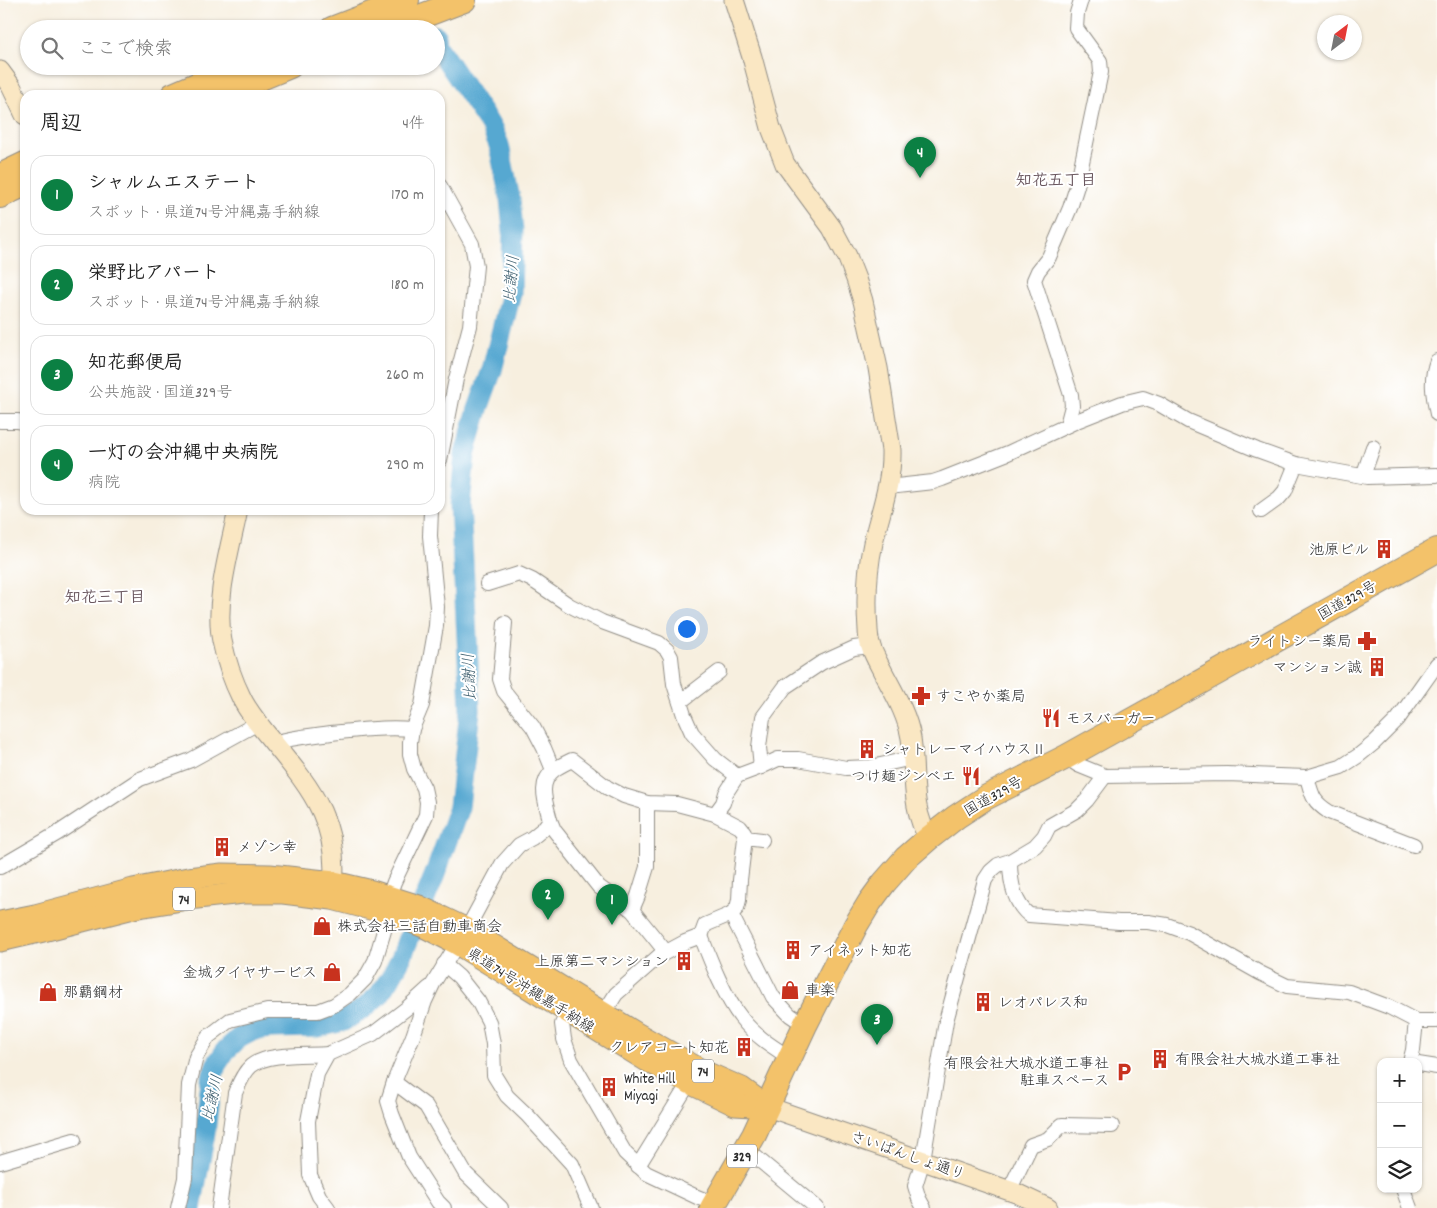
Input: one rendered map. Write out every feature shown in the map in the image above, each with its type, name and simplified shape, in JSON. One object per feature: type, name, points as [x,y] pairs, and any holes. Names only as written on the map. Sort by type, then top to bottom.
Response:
[{"type":"highway","points":[[354,20],[407,0]]},
{"type":"highway","points":[[412,20],[464,0]]},
{"type":"highway","points":[[185,90],[219,75]]},
{"type":"highway","points":[[232,90],[268,75]]},
{"type":"highway","points":[[0,176],[20,166]]},
{"type":"highway","points":[[0,196],[20,186]]},
{"type":"highway","name":"国道329号","points":[[714,1206],[768,1107],[805,1025],[856,925],[886,880],[906,858],[956,817],[985,798],[1066,756],[1437,550]]},
{"type":"main road","name":"県道74号沖縄嘉手納線","points":[[0,922],[35,915],[133,889],[188,878],[222,874],[270,875],[392,906],[412,922],[438,924],[604,1013],[695,1067],[742,1088],[768,1107]]},
{"type":"main road","name":"県道74号沖縄嘉手納線","points":[[0,941],[132,908],[188,899],[243,893],[333,891]]},
{"type":"main road","name":"県道74号沖縄嘉手納線","points":[[462,936],[568,1012],[647,1061],[735,1105],[768,1107]]},
{"type":"street","points":[[734,0],[771,128],[785,164],[832,228],[847,256],[861,294],[878,368],[890,442],[891,464],[888,487],[872,545],[869,571],[868,630],[870,646],[902,708],[911,737],[918,814],[922,827],[929,838]]},
{"type":"street","points":[[1068,425],[1072,406],[1071,395],[1034,280],[1038,271],[1049,257],[1078,186],[1102,72],[1100,60],[1076,28],[1077,14],[1082,0]]},
{"type":"street","points":[[0,71],[11,86],[20,105]]},
{"type":"street","points":[[445,195],[472,244],[476,266],[470,326],[456,379],[445,435]]},
{"type":"street","points":[[1437,361],[1432,387],[1437,414]]},
{"type":"street","points":[[888,487],[933,482],[942,479],[1008,453],[1068,425],[1122,403],[1143,398],[1159,404],[1188,421],[1296,464],[1363,476],[1437,475]]},
{"type":"street","points":[[0,421],[20,422]]},
{"type":"street","points":[[1363,476],[1373,447]]},
{"type":"street","points":[[1260,511],[1279,498],[1285,491],[1296,464]]},
{"type":"street","points":[[237,515],[223,582],[220,612],[222,640],[230,670],[242,700],[316,798],[324,813],[334,854],[333,891]]},
{"type":"street","points":[[178,1208],[185,1178],[189,1085],[196,1057],[208,1037],[230,1020],[267,1011],[318,1011],[334,1005],[350,994],[365,979],[374,961],[392,906],[394,882],[426,815],[427,802],[424,788],[414,769],[410,754],[410,742],[412,728],[422,704],[436,626],[437,607],[430,536],[430,515]]},
{"type":"street","points":[[487,584],[519,574],[532,580],[569,605],[602,622],[660,644],[671,657],[674,684],[692,733],[715,759],[737,776]]},
{"type":"street","points":[[505,623],[500,679],[504,691],[533,726],[553,770]]},
{"type":"street","points":[[761,767],[759,747],[763,717],[785,687],[821,663],[854,648],[870,646]]},
{"type":"street","points":[[1066,756],[1078,765],[1105,776],[1227,774],[1307,777],[1341,766],[1358,756],[1374,743],[1398,719],[1437,664]]},
{"type":"street","points":[[680,702],[719,672]]},
{"type":"street","points":[[0,867],[58,833],[140,780],[191,760],[258,723]]},
{"type":"street","points":[[274,743],[288,738],[364,730],[412,728]]},
{"type":"street","points":[[715,814],[737,776],[778,759],[798,759],[846,768],[871,767],[913,758]]},
{"type":"street","points":[[666,952],[632,910],[599,887],[554,830],[543,794],[544,782],[553,770],[572,760],[608,788],[624,796],[647,803],[676,804],[715,814],[740,827],[744,832],[745,838],[738,908],[731,914],[705,925],[701,936],[734,1009],[743,1021],[762,1039],[790,1058]]},
{"type":"street","points":[[924,1208],[915,1186],[922,1160],[946,1021],[985,880],[990,871],[998,865],[1010,862],[1035,846],[1044,836],[1049,826],[1077,810],[1105,776]]},
{"type":"street","points":[[1307,777],[1318,804],[1329,812],[1414,845]]},
{"type":"street","points":[[632,910],[647,867],[647,803]]},
{"type":"street","points":[[437,1206],[409,1158],[388,1101],[425,1001],[444,964],[462,936],[502,864],[519,845],[538,834],[550,820]]},
{"type":"street","points":[[745,838],[762,840]]},
{"type":"street","points":[[1010,862],[1010,874],[1020,906],[1030,915],[1119,922],[1148,922],[1167,925],[1189,933],[1260,974],[1287,986],[1350,992],[1389,1007],[1416,1021],[1437,1021]]},
{"type":"street","points":[[731,914],[773,997],[790,1015],[805,1025]]},
{"type":"street","points":[[604,1013],[616,994],[659,956],[701,936]]},
{"type":"street","points":[[444,964],[459,977],[478,1001],[489,1022],[493,1044],[494,1075],[507,1096],[572,1164],[591,1208]]},
{"type":"street","points":[[219,1208],[235,1093],[250,1067],[261,1060],[276,1057],[328,1054],[373,1034],[407,1008],[433,984]]},
{"type":"street","points":[[568,1012],[562,1024],[571,1060],[624,1153],[646,1173],[714,1206]]},
{"type":"street","points":[[1411,1058],[1416,1021]]},
{"type":"street","points":[[328,1054],[317,1074],[308,1121],[310,1174],[319,1196],[328,1208]]},
{"type":"street","points":[[1422,1065],[1437,1067]]},
{"type":"street","points":[[394,1082],[426,1106],[465,1173],[501,1208]]},
{"type":"street","points":[[638,1166],[689,1083]]},
{"type":"street","name":"さいばんしょ通り","points":[[768,1107],[1009,1191],[1048,1208]]},
{"type":"street","points":[[1009,1191],[1031,1145],[1048,1139],[1062,1125],[1112,1126]]},
{"type":"street","points":[[0,1162],[74,1140]]},
{"type":"street","points":[[746,1150],[817,1208]]},
{"type":"street","points":[[1404,1193],[1410,1208]]},
{"type":"waterway","name":"比謝川","points":[[191,1208],[205,1133],[211,1081],[216,1065],[226,1050],[239,1038],[254,1030],[318,1027],[343,1021],[364,1008],[379,995],[401,958],[435,874],[459,807],[470,710],[460,505],[465,454],[492,370],[511,293],[513,230],[510,199],[499,145],[492,128],[445,58]]},
{"type":"place","name":"一灯の会沖縄中央病院","points":[[920,178]]},
{"type":"place","name":"池原ビル","points":[[1384,549]]},
{"type":"place","name":"ライトシー薬局","points":[[1367,641]]},
{"type":"place","name":"マンション誠","points":[[1377,667]]},
{"type":"place","name":"すこやか薬局","points":[[921,696]]},
{"type":"place","name":"モスバーガー","points":[[1051,718]]},
{"type":"place","name":"シャトレーマイハウスⅡ","points":[[867,749]]},
{"type":"place","name":"つけ麺ジンベエ","points":[[971,776]]},
{"type":"place","name":"メゾン幸","points":[[222,847]]},
{"type":"place","name":"栄野比アパート","points":[[548,920]]},
{"type":"place","name":"シャルムエステート","points":[[612,925]]},
{"type":"place","name":"株式会社三話自動車商会","points":[[322,926]]},
{"type":"place","name":"アイネット知花","points":[[793,950]]},
{"type":"place","name":"上原第二マンション","points":[[684,961]]},
{"type":"place","name":"金城タイヤサービス","points":[[332,972]]},
{"type":"place","name":"車楽","points":[[790,990]]},
{"type":"place","name":"那覇鋼材","points":[[48,992]]},
{"type":"place","name":"レオパレス和","points":[[983,1002]]},
{"type":"place","name":"知花郵便局","points":[[877,1045]]},
{"type":"place","name":"クレアコート知花","points":[[744,1047]]},
{"type":"place","name":"有限会社大城水道工事社","points":[[1160,1059]]},
{"type":"place","name":"有限会社大城水道工事社 駐車スペース","points":[[1124,1072]]},
{"type":"place","name":"White Hill Miyagi","points":[[609,1087]]},
{"type":"district","name":"知花五丁目","points":[[1056,179]]},
{"type":"district","name":"知花三丁目","points":[[105,596]]}]
